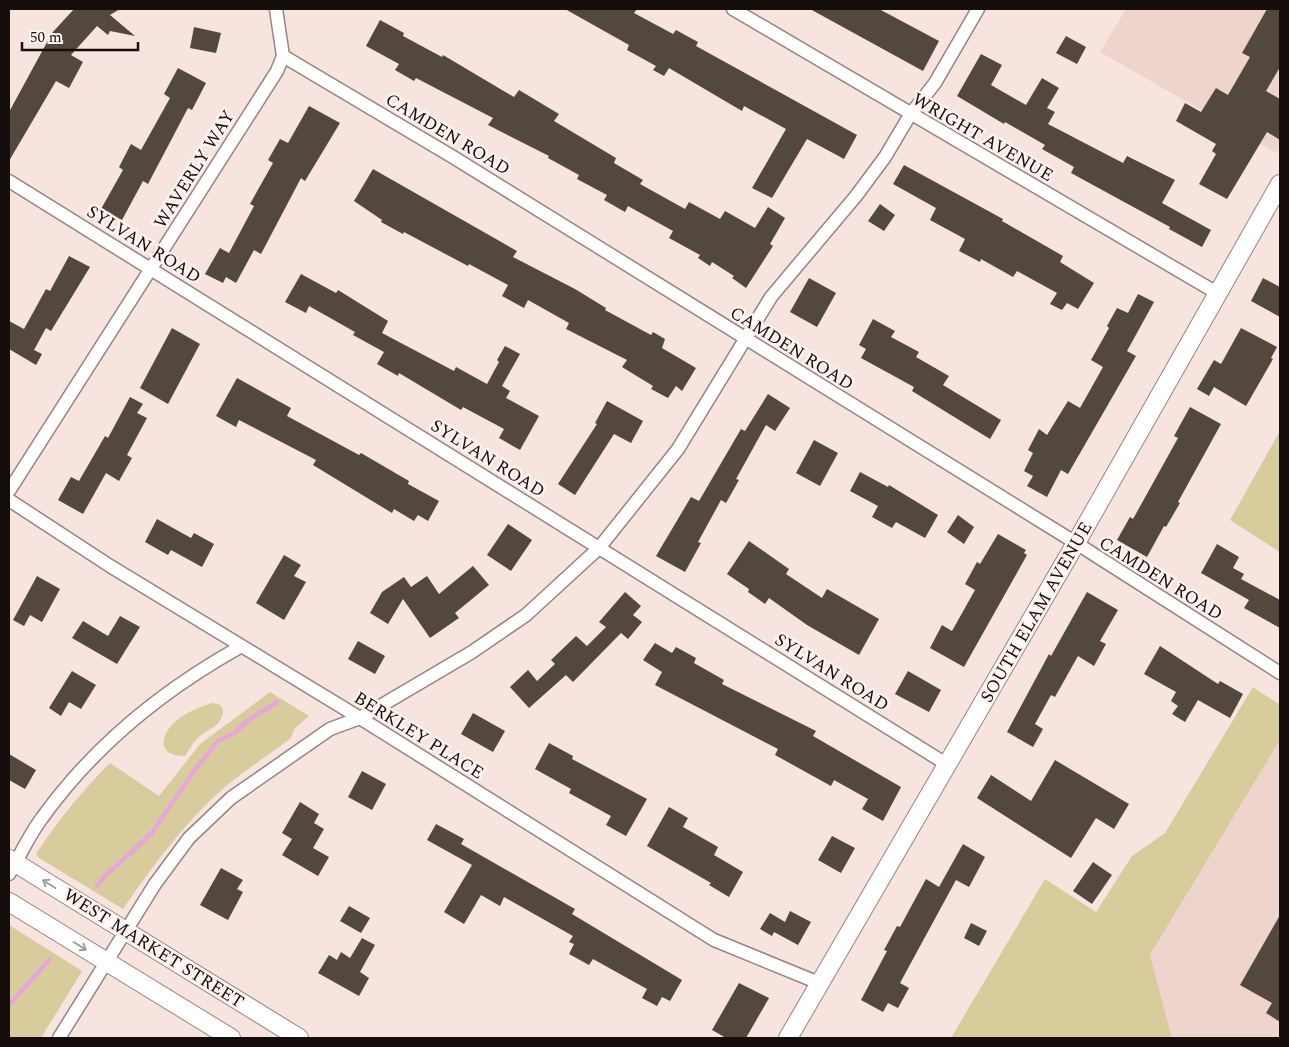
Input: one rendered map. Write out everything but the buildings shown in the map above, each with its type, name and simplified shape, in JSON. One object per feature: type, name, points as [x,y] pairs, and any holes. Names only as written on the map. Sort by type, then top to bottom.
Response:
[{"type":"street","points":[[276,9],[283,56]]},
{"type":"street","name":"WRIGHT AVENUE","points":[[733,9],[910,115],[1217,294]]},
{"type":"street","points":[[59,1038],[155,884],[189,838],[231,798],[330,729],[360,718],[472,652],[526,615],[599,548],[678,449],[771,297],[856,196],[885,157],[910,115],[935,84],[978,9]]},
{"type":"street","name":"WAVERLY WAY","points":[[9,491],[277,71],[283,56]]},
{"type":"street","name":"CAMDEN ROAD","points":[[283,56],[453,157],[1280,673]]},
{"type":"street","name":"SYLVAN ROAD","points":[[9,181],[948,765]]},
{"type":"street","name":"SOUTH ELAM AVENUE","points":[[788,1038],[1076,544],[1280,184]]},
{"type":"street","name":"BERKLEY PLACE","points":[[9,500],[240,647],[360,718],[714,940],[819,983]]},
{"type":"street","points":[[11,865],[41,819],[76,776],[115,735],[168,692],[208,665],[240,647]]},
{"type":"street","name":"WEST MARKET STREET","points":[[11,865],[126,931],[299,1038]]},
{"type":"street","name":"WEST MARKET STREET","points":[[9,902],[231,1038]]},
{"type":"shaded area","points":[[1126,9],[1280,9],[1280,145],[1276,153],[1100,52]]},
{"type":"shaded area","points":[[1280,431],[1280,552],[1230,520]]},
{"type":"shaded area","points":[[1253,687],[1280,705],[1280,740],[1150,955],[1172,1038],[951,1038],[1045,879],[1096,912],[1132,856],[1165,833]]},
{"type":"shaded area","points":[[270,692],[309,716],[295,728],[291,738],[226,786],[197,814],[158,860],[123,909],[39,858],[36,854],[71,806],[110,763],[159,796],[200,744]]},
{"type":"shaded area","points":[[212,703],[219,704],[223,709],[219,723],[197,739],[185,756],[169,753],[165,749],[164,739],[170,727],[189,712]]},
{"type":"shaded area","points":[[1280,740],[1280,1038],[1172,1038],[1150,955]]},
{"type":"shaded area","points":[[9,925],[82,971],[41,1038],[9,1038]]},
{"type":"waterway","points":[[97,886],[105,876],[151,834],[194,771],[218,741],[234,733],[250,719],[277,702]]},
{"type":"waterway","points":[[9,1005],[50,959]]}]
